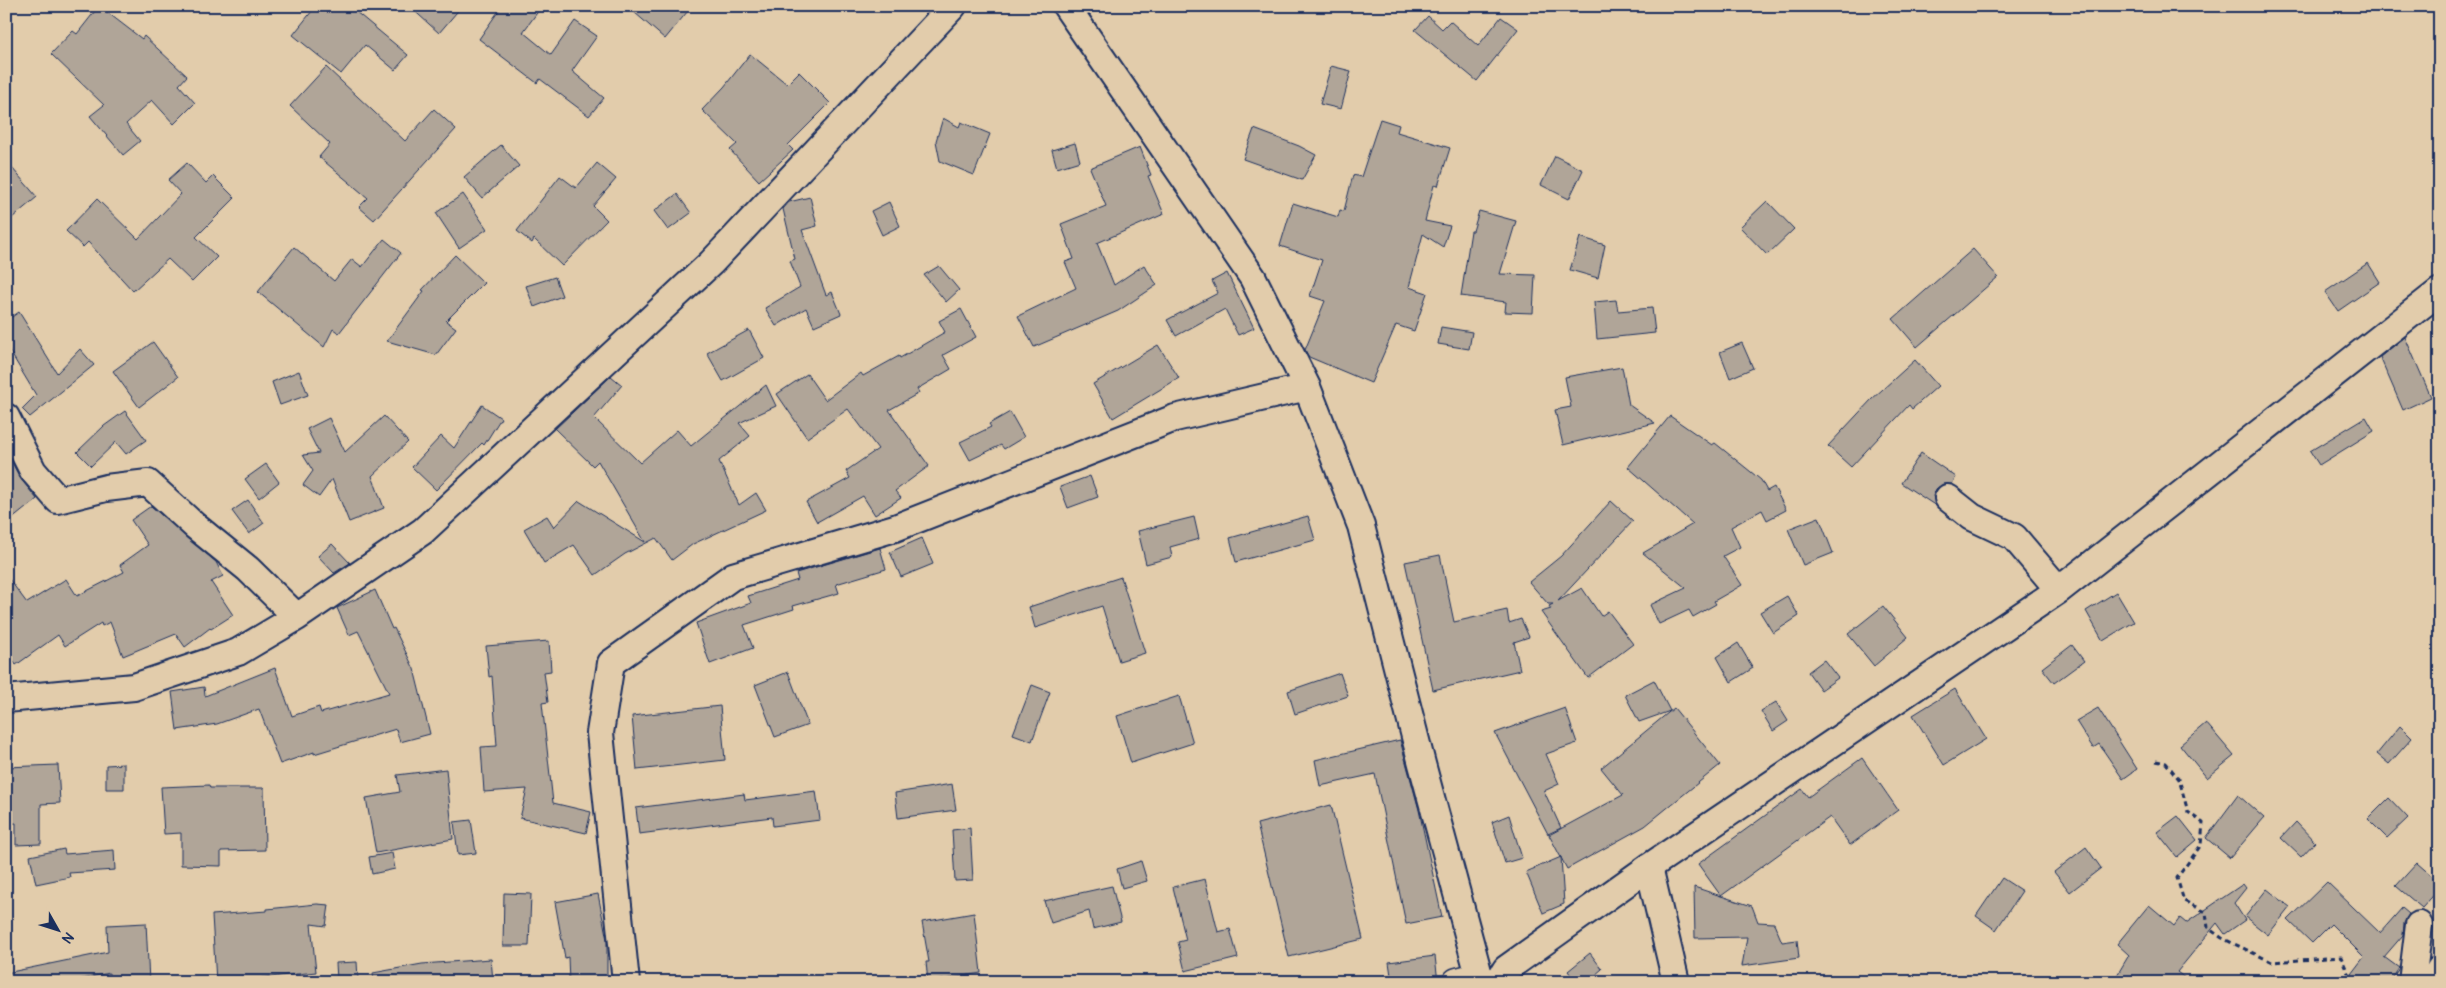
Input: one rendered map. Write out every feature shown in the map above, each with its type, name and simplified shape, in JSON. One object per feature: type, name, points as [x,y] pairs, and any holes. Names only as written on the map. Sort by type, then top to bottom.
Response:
[{"type":"street","points":[[6,699],[134,687],[238,652],[297,617],[423,531],[711,263],[953,6]]},
{"type":"street","points":[[1066,6],[1253,278],[1308,387],[1361,526],[1422,764],[1481,981],[1506,969],[1649,867],[2059,590],[2440,291]]},
{"type":"street","points":[[626,982],[600,733],[611,663],[733,576],[895,528],[1175,418],[1308,387]]},
{"type":"street","points":[[6,417],[34,471],[58,500],[106,488],[148,483],[195,526],[248,569],[297,617]]},
{"type":"street","points":[[1948,498],[1972,517],[2014,537],[2059,590]]},
{"type":"street","points":[[1649,867],[1676,982]]},
{"type":"street","points":[[2412,982],[2419,925]]},
{"type":"street","points":[[2433,982],[2440,969]]},
{"type":"path","points":[[2156,761],[2166,763],[2180,779],[2188,812],[2202,823],[2201,845],[2177,878],[2184,901],[2206,912],[2208,928],[2222,938],[2272,962],[2341,957],[2352,982]]},
{"type":"building","points":[[99,6],[142,39],[144,36],[187,76],[179,85],[195,103],[174,124],[152,100],[126,124],[140,141],[123,155],[90,116],[104,105],[51,54],[73,31],[77,34]]},
{"type":"building","points":[[316,6],[349,6],[408,55],[395,70],[365,45],[341,74],[293,35]]},
{"type":"building","points":[[409,6],[462,6],[439,33]]},
{"type":"building","points":[[502,6],[542,6],[523,32],[551,55],[575,21],[597,36],[572,71],[604,98],[589,116],[540,79],[537,83],[479,39]]},
{"type":"building","points":[[627,6],[692,6],[665,39]]},
{"type":"building","points":[[1428,16],[1442,29],[1450,21],[1478,46],[1501,17],[1518,29],[1477,81],[1415,30]]},
{"type":"building","points":[[750,54],[787,84],[799,72],[830,103],[788,145],[793,150],[759,181],[730,150],[737,144],[702,110],[724,87]]},
{"type":"building","points":[[1331,66],[1351,71],[1341,109],[1320,104]]},
{"type":"building","points":[[326,67],[405,141],[434,109],[456,129],[374,220],[359,207],[368,198],[319,157],[330,144],[290,106]]},
{"type":"building","points":[[943,118],[959,127],[961,122],[990,134],[974,175],[940,161],[936,141]]},
{"type":"building","points":[[1380,119],[1399,125],[1397,132],[1450,148],[1438,186],[1434,185],[1425,221],[1450,226],[1443,247],[1423,234],[1409,287],[1427,293],[1414,331],[1396,325],[1371,383],[1309,357],[1305,350],[1325,301],[1310,296],[1322,260],[1280,246],[1293,203],[1338,217],[1340,210],[1344,211],[1353,175],[1361,177]]},
{"type":"building","points":[[1254,129],[1299,146],[1316,155],[1302,180],[1243,159]]},
{"type":"building","points":[[1075,143],[1080,161],[1057,168],[1052,150]]},
{"type":"building","points":[[501,145],[519,166],[482,198],[464,177]]},
{"type":"building","points":[[1140,147],[1151,175],[1148,176],[1164,214],[1097,243],[1114,285],[1144,265],[1157,285],[1118,311],[1034,347],[1018,316],[1076,288],[1065,262],[1074,259],[1061,224],[1106,206],[1090,168]]},
{"type":"building","points":[[1555,156],[1583,170],[1569,199],[1541,185]]},
{"type":"building","points":[[6,161],[37,197],[6,223]]},
{"type":"building","points":[[187,163],[206,183],[213,176],[235,198],[196,237],[217,257],[192,282],[168,259],[133,291],[88,242],[83,247],[66,231],[97,199],[138,239],[181,194],[168,180]]},
{"type":"building","points":[[597,163],[616,179],[593,206],[607,220],[562,266],[534,239],[532,243],[517,231],[560,176],[576,188]]},
{"type":"building","points":[[463,194],[487,229],[459,248],[436,213]]},
{"type":"building","points":[[677,194],[691,213],[668,230],[654,211]]},
{"type":"building","points":[[810,197],[817,226],[802,230],[826,295],[832,292],[841,314],[814,326],[806,308],[776,326],[765,308],[800,287],[790,261],[795,259],[783,209],[789,202]]},
{"type":"building","points":[[1767,201],[1794,229],[1767,255],[1740,227]]},
{"type":"building","points":[[889,202],[900,226],[882,235],[871,211]]},
{"type":"building","points":[[1479,211],[1516,221],[1500,274],[1535,275],[1533,313],[1505,312],[1506,302],[1461,296],[1471,231],[1473,231]]},
{"type":"building","points":[[1580,237],[1605,245],[1598,278],[1570,270]]},
{"type":"building","points":[[384,239],[401,253],[339,333],[333,329],[324,347],[258,292],[294,247],[334,281],[352,259],[362,267]]},
{"type":"building","points":[[1973,249],[1998,277],[1917,347],[1893,319]]},
{"type":"building","points":[[455,255],[484,283],[446,321],[456,328],[436,355],[387,341],[424,291],[422,290]]},
{"type":"building","points":[[2368,263],[2380,282],[2338,311],[2325,292]]},
{"type":"building","points":[[939,266],[959,290],[946,302],[924,275]]},
{"type":"building","points":[[1227,273],[1254,328],[1238,335],[1225,309],[1176,336],[1167,320],[1218,293],[1212,281]]},
{"type":"building","points":[[555,277],[562,296],[534,307],[526,286]]},
{"type":"building","points":[[1616,300],[1618,311],[1652,308],[1655,333],[1597,339],[1594,302]]},
{"type":"building","points":[[961,309],[976,337],[943,355],[951,369],[917,389],[919,393],[889,410],[929,466],[895,491],[901,498],[875,515],[863,496],[817,522],[806,502],[850,478],[846,471],[878,449],[848,409],[807,438],[777,394],[807,374],[825,400],[861,373],[863,376],[899,356],[900,358],[945,332],[939,321]]},
{"type":"building","points":[[19,312],[57,373],[80,349],[94,365],[30,417],[22,409],[36,395],[6,345],[6,321]]},
{"type":"building","points":[[1441,327],[1472,332],[1469,349],[1438,344]]},
{"type":"building","points":[[749,330],[764,358],[723,381],[707,353]]},
{"type":"building","points":[[2405,337],[2431,397],[2403,410],[2380,357]]},
{"type":"building","points":[[153,342],[178,377],[139,407],[113,371]]},
{"type":"building","points":[[1742,343],[1753,368],[1730,378],[1720,352]]},
{"type":"building","points":[[1158,345],[1179,378],[1113,418],[1093,384]]},
{"type":"building","points":[[1915,360],[1938,386],[1912,409],[1909,405],[1851,467],[1828,446],[1872,399]]},
{"type":"building","points":[[1622,367],[1629,405],[1655,423],[1563,445],[1555,410],[1571,407],[1565,377]]},
{"type":"building","points":[[299,371],[308,395],[280,405],[272,382]]},
{"type":"building","points":[[611,376],[622,385],[594,418],[640,463],[677,430],[691,446],[766,385],[776,406],[739,423],[750,436],[719,461],[739,505],[756,493],[766,510],[693,544],[672,560],[656,538],[625,554],[595,575],[574,545],[544,563],[524,529],[547,516],[554,527],[579,501],[645,542],[598,461],[593,466],[555,429]]},
{"type":"building","points":[[482,405],[501,418],[484,445],[482,443],[436,490],[412,467],[441,436],[454,448]]},
{"type":"building","points":[[125,411],[146,440],[126,454],[116,442],[91,466],[77,452],[104,426]]},
{"type":"building","points":[[1010,412],[1024,437],[1004,449],[1001,445],[970,460],[960,442],[991,427],[989,424]]},
{"type":"building","points":[[384,416],[408,442],[372,476],[384,508],[349,522],[332,479],[319,497],[303,485],[313,471],[303,455],[319,453],[307,429],[329,418],[345,452]]},
{"type":"building","points":[[1670,416],[1712,445],[1715,443],[1761,480],[1767,491],[1774,487],[1786,510],[1767,520],[1762,510],[1731,527],[1740,547],[1723,556],[1742,585],[1714,601],[1716,604],[1693,617],[1689,610],[1659,624],[1650,605],[1686,588],[1643,553],[1693,524],[1628,467]]},
{"type":"building","points":[[2366,417],[2374,431],[2319,465],[2310,451]]},
{"type":"building","points":[[6,451],[20,478],[37,499],[6,524]]},
{"type":"building","points":[[1921,453],[1956,477],[1952,484],[1943,484],[1936,489],[1933,496],[1936,506],[1901,483]]},
{"type":"building","points":[[266,464],[279,482],[259,498],[245,479]]},
{"type":"building","points":[[1090,476],[1098,497],[1068,508],[1060,487]]},
{"type":"building","points":[[248,500],[264,523],[249,534],[232,511]]},
{"type":"building","points":[[1611,501],[1633,521],[1558,601],[1582,588],[1601,616],[1608,611],[1633,644],[1588,678],[1541,612],[1551,609],[1549,606],[1553,604],[1548,604],[1529,582],[1561,556]]},
{"type":"building","points":[[151,506],[216,562],[223,576],[211,582],[233,615],[210,628],[185,647],[176,634],[123,656],[110,622],[102,626],[101,623],[65,646],[58,635],[16,665],[6,650],[6,575],[27,603],[66,579],[77,596],[124,572],[120,565],[148,545],[131,520]]},
{"type":"building","points":[[1308,516],[1315,540],[1236,562],[1230,538]]},
{"type":"building","points":[[1194,517],[1199,539],[1170,547],[1172,557],[1146,564],[1138,531]]},
{"type":"building","points":[[1819,517],[1833,553],[1803,565],[1788,529]]},
{"type":"building","points":[[922,538],[933,564],[901,577],[890,552]]},
{"type":"building","points":[[332,544],[350,563],[334,573],[318,556]]},
{"type":"building","points":[[880,548],[886,569],[836,584],[839,593],[793,606],[794,609],[744,625],[753,648],[710,664],[696,623],[751,603],[748,596],[798,580],[796,573]]},
{"type":"building","points":[[1440,555],[1454,622],[1507,610],[1509,623],[1521,619],[1529,637],[1514,642],[1520,670],[1433,690],[1405,562]]},
{"type":"building","points":[[1121,577],[1145,653],[1119,661],[1102,606],[1035,628],[1029,607]]},
{"type":"building","points":[[375,590],[392,629],[394,628],[414,669],[430,734],[400,742],[396,729],[314,754],[314,752],[280,764],[259,709],[217,724],[177,730],[172,692],[204,687],[205,696],[275,668],[292,716],[319,707],[321,713],[389,693],[358,631],[349,635],[337,608]]},
{"type":"building","points":[[2116,592],[2134,622],[2103,641],[2086,611]]},
{"type":"building","points":[[1787,596],[1799,616],[1773,633],[1760,612]]},
{"type":"building","points":[[1883,606],[1908,637],[1874,666],[1848,634]]},
{"type":"building","points":[[549,641],[551,671],[544,672],[548,702],[542,703],[553,803],[591,812],[586,833],[520,818],[527,789],[484,792],[481,747],[497,746],[492,676],[489,677],[486,646]]},
{"type":"building","points":[[1738,643],[1753,668],[1731,682],[1717,657]]},
{"type":"building","points":[[2072,645],[2084,661],[2054,683],[2042,668]]},
{"type":"building","points":[[1824,660],[1838,678],[1821,690],[1808,672]]},
{"type":"building","points":[[788,672],[808,725],[775,737],[755,685]]},
{"type":"building","points":[[1340,673],[1348,696],[1295,714],[1288,691]]},
{"type":"building","points":[[1654,680],[1670,711],[1639,722],[1625,695]]},
{"type":"building","points":[[1032,685],[1050,692],[1032,741],[1013,734]]},
{"type":"building","points":[[1955,689],[1986,739],[1944,765],[1913,715]]},
{"type":"building","points":[[1179,696],[1193,743],[1131,763],[1117,716]]},
{"type":"building","points":[[1776,702],[1788,721],[1773,731],[1761,711]]},
{"type":"building","points":[[720,706],[725,760],[637,770],[632,716]]},
{"type":"building","points":[[1565,708],[1577,743],[1546,754],[1559,784],[1544,791],[1561,828],[1548,834],[1495,733]]},
{"type":"building","points":[[1674,708],[1720,765],[1645,826],[1567,869],[1549,835],[1623,795],[1601,768]]},
{"type":"building","points":[[2098,708],[2137,769],[2123,779],[2099,744],[2093,748],[2076,721]]},
{"type":"building","points":[[2206,723],[2234,756],[2207,778],[2180,745]]},
{"type":"building","points":[[2400,726],[2412,738],[2389,764],[2377,754]]},
{"type":"building","points":[[1400,740],[1419,810],[1442,917],[1406,924],[1375,774],[1320,786],[1315,760]]},
{"type":"building","points":[[1862,758],[1898,810],[1850,845],[1830,817],[1721,896],[1698,864],[1802,789],[1808,797]]},
{"type":"building","points":[[124,764],[124,789],[106,789],[106,765]]},
{"type":"building","points":[[58,765],[60,803],[41,804],[41,844],[16,845],[16,823],[6,824],[6,767]]},
{"type":"building","points":[[446,769],[453,839],[376,853],[366,798],[400,792],[397,775]]},
{"type":"building","points":[[952,784],[956,810],[898,818],[895,793]]},
{"type":"building","points":[[209,785],[210,788],[264,788],[265,850],[221,851],[221,866],[181,865],[181,833],[164,834],[161,787]]},
{"type":"building","points":[[816,791],[820,820],[773,826],[772,817],[639,834],[636,808],[744,794],[745,800]]},
{"type":"building","points":[[2238,795],[2264,818],[2230,858],[2206,838]]},
{"type":"building","points":[[2389,798],[2408,818],[2387,838],[2368,819]]},
{"type":"building","points":[[1331,805],[1363,939],[1289,957],[1257,824]]},
{"type":"building","points":[[1509,815],[1522,858],[1505,863],[1492,822]]},
{"type":"building","points":[[2178,816],[2197,840],[2177,857],[2157,832]]},
{"type":"building","points":[[471,820],[476,853],[458,855],[454,822]]},
{"type":"building","points":[[2296,822],[2315,842],[2301,857],[2281,838]]},
{"type":"building","points":[[970,828],[973,880],[955,881],[952,830]]},
{"type":"building","points":[[2086,847],[2101,868],[2070,892],[2054,872]]},
{"type":"building","points":[[64,849],[65,854],[114,850],[115,870],[69,873],[70,877],[36,884],[30,856]]},
{"type":"building","points":[[392,853],[395,869],[372,874],[369,857]]},
{"type":"building","points":[[1561,857],[1564,904],[1543,913],[1526,872]]},
{"type":"building","points":[[1141,861],[1147,881],[1122,888],[1117,869]]},
{"type":"building","points":[[2417,863],[2440,883],[2440,888],[2422,908],[2396,886]]},
{"type":"building","points":[[2002,878],[2022,891],[1996,930],[1976,916]]},
{"type":"building","points":[[1205,879],[1218,932],[1230,929],[1238,958],[1185,971],[1178,942],[1186,940],[1173,887]]},
{"type":"building","points":[[2327,882],[2380,933],[2402,908],[2409,914],[2404,923],[2403,935],[2384,957],[2399,968],[2390,982],[2361,982],[2351,974],[2364,957],[2331,924],[2312,943],[2288,920]]},
{"type":"building","points":[[2243,884],[2246,888],[2234,903],[2245,920],[2225,934],[2217,923],[2177,972],[2190,982],[2113,982],[2129,955],[2117,944],[2149,905],[2174,926],[2180,918],[2186,923]]},
{"type":"building","points":[[1112,886],[1121,922],[1093,929],[1089,911],[1051,923],[1044,901]]},
{"type":"building","points":[[1694,887],[1752,906],[1758,922],[1774,923],[1782,942],[1797,940],[1799,958],[1742,966],[1747,937],[1695,938]]},
{"type":"building","points":[[2267,889],[2290,907],[2268,935],[2245,917]]},
{"type":"building","points":[[504,893],[531,894],[529,946],[503,946]]},
{"type":"building","points":[[598,894],[607,940],[607,982],[569,982],[568,957],[565,958],[555,902]]},
{"type":"building","points":[[317,904],[329,905],[326,926],[311,924],[316,972],[261,978],[262,982],[216,982],[212,915],[267,911],[267,909]]},
{"type":"building","points":[[974,913],[981,973],[928,982],[926,962],[929,962],[922,922]]},
{"type":"building","points":[[146,923],[149,982],[109,982],[109,973],[69,982],[6,982],[6,973],[108,952],[107,925]]},
{"type":"building","points":[[1590,953],[1602,969],[1587,982],[1576,982],[1568,971]]},
{"type":"building","points":[[1435,956],[1438,982],[1392,982],[1389,962]]},
{"type":"building","points":[[491,959],[493,981],[374,982],[373,973],[422,964]]},
{"type":"building","points":[[357,962],[358,979],[337,980],[336,963]]}]
